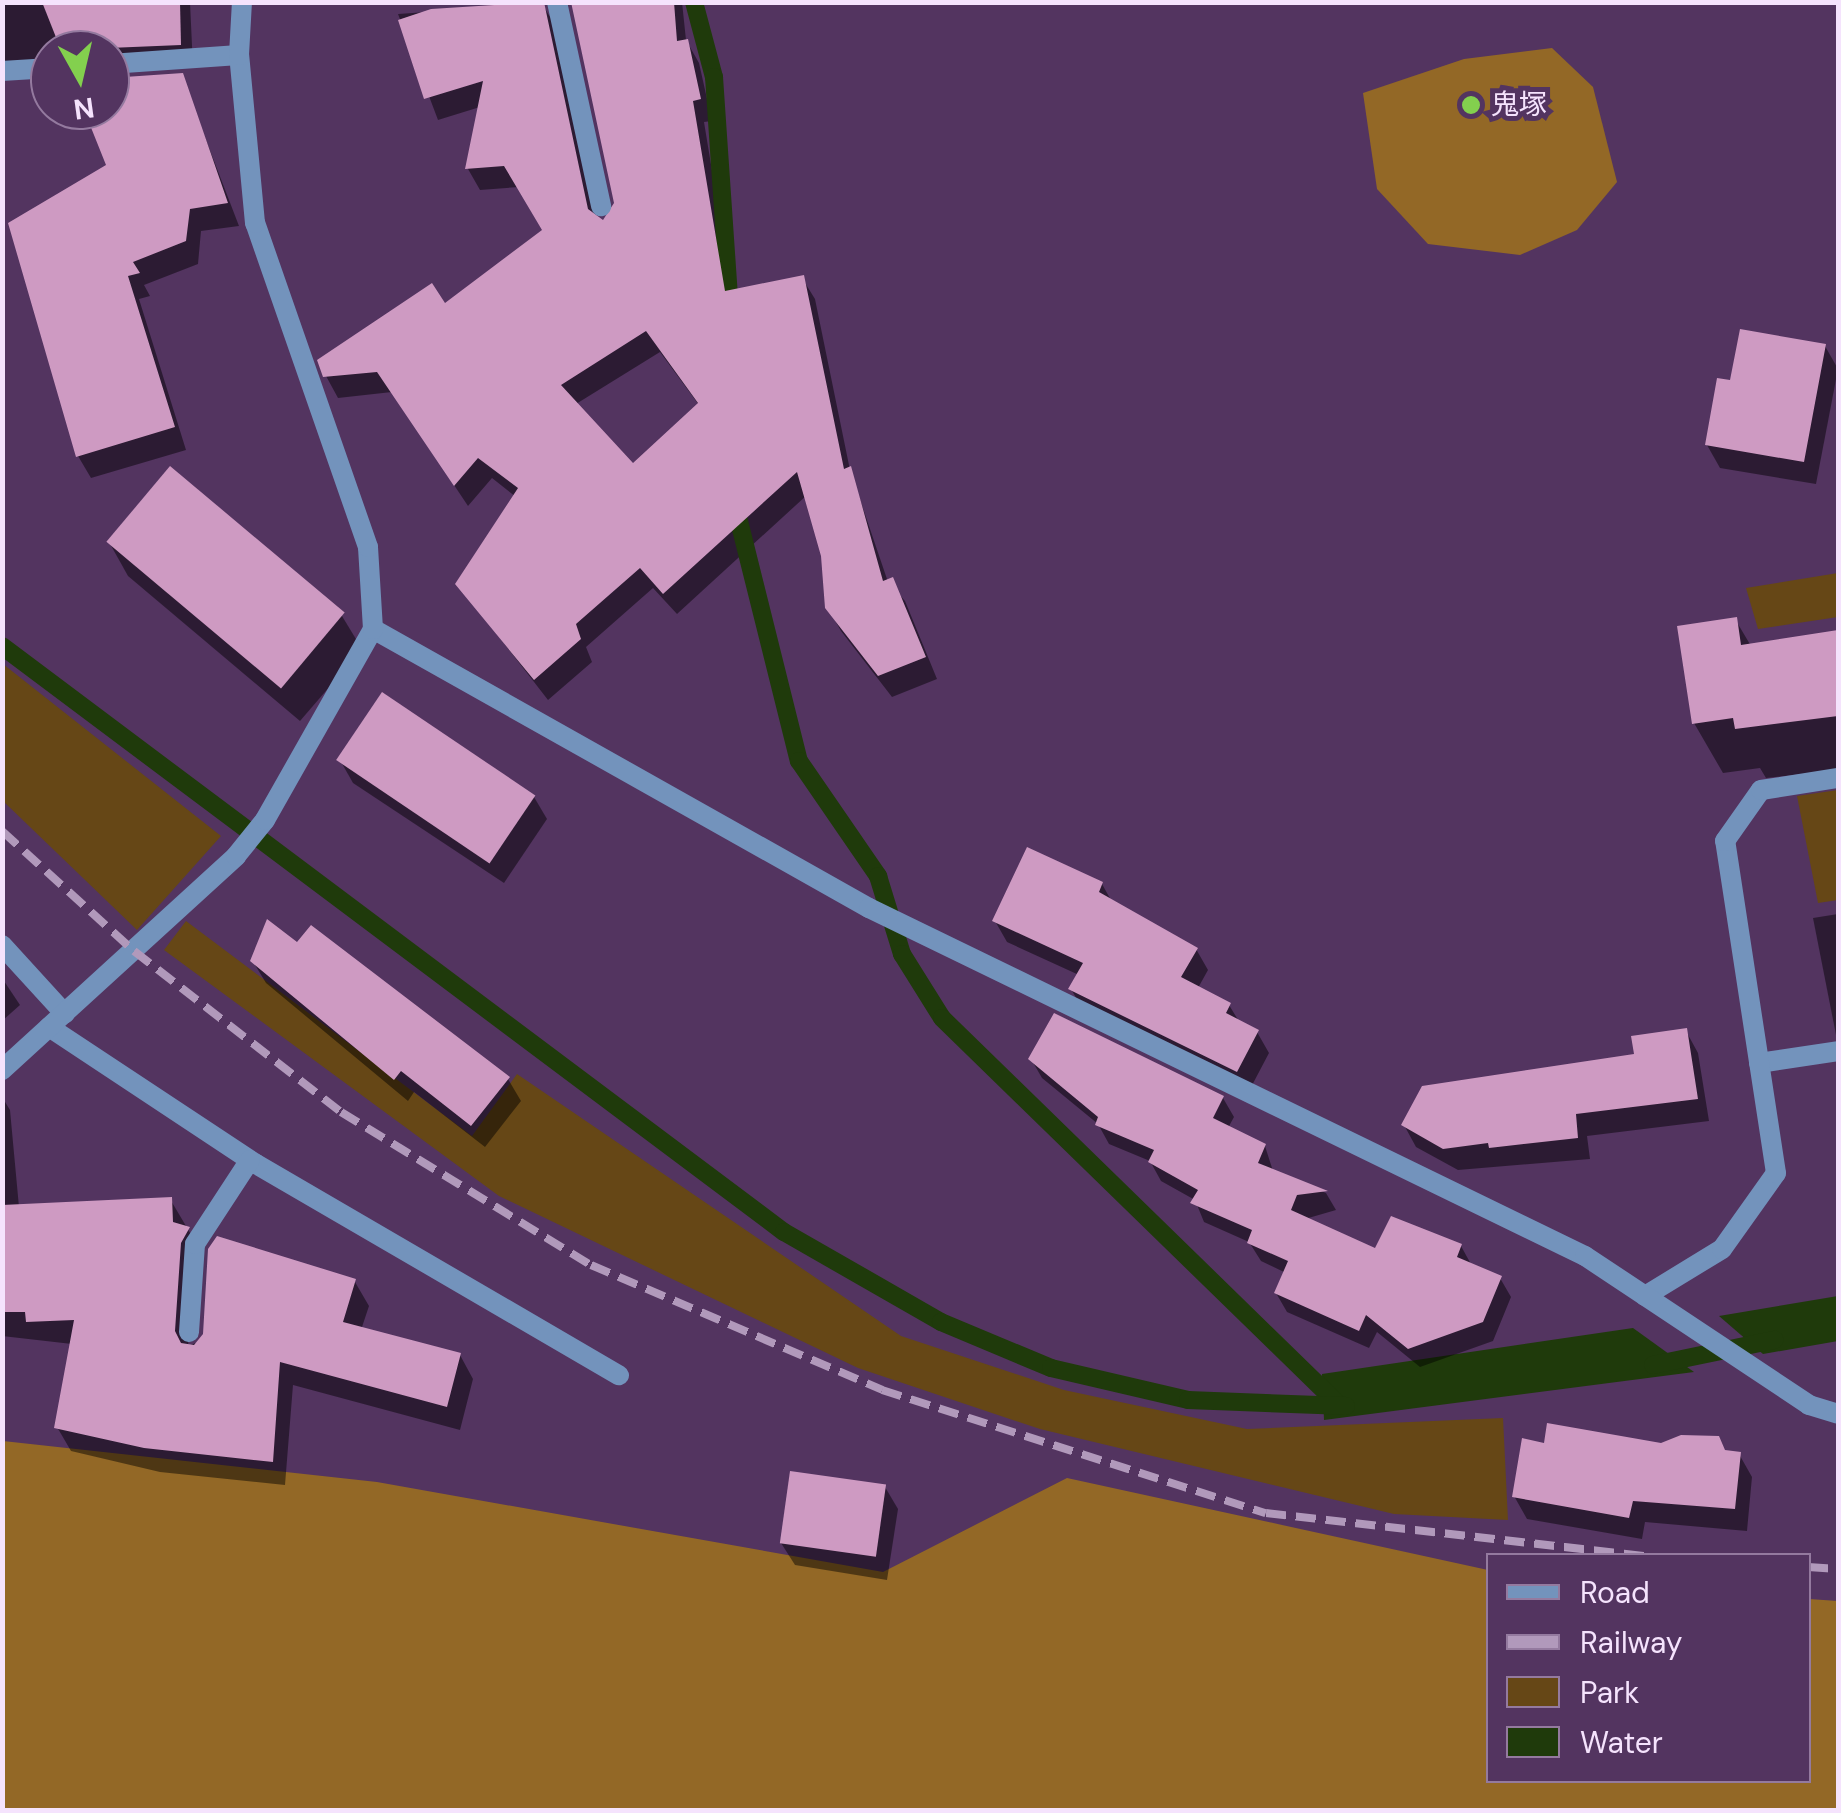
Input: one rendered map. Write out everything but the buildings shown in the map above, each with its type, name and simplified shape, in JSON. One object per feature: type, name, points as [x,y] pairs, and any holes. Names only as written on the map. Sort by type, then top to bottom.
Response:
[{"type":"street","points":[[556,2],[601,206]]},
{"type":"street","points":[[2,1070],[236,856],[265,820],[373,628],[368,547],[255,223],[239,55],[245,3]]},
{"type":"street","points":[[130,63],[239,55]]},
{"type":"street","points":[[2,71],[30,69]]},
{"type":"street","points":[[373,628],[869,908],[1584,1256],[1809,1405],[1838,1414]]},
{"type":"street","points":[[1645,1296],[1722,1249],[1776,1173],[1725,840],[1761,790],[1838,778]]},
{"type":"street","points":[[2,945],[58,1020],[250,1160],[619,1374]]},
{"type":"street","points":[[1759,1063],[1838,1052]]},
{"type":"street","points":[[189,1332],[195,1244],[250,1160]]},
{"type":"green space","points":[[1838,573],[1838,617],[1758,629],[1746,588]]},
{"type":"green space","points":[[3,664],[221,836],[137,930],[3,801]]},
{"type":"green space","points":[[1838,790],[1838,900],[1818,903],[1797,796]]},
{"type":"green space","points":[[186,921],[472,1136],[517,1074],[901,1336],[1064,1390],[1247,1429],[1503,1418],[1508,1520],[1394,1514],[1040,1429],[858,1368],[499,1196],[164,950]]},
{"type":"shaded area","points":[[1552,48],[1593,87],[1617,182],[1577,230],[1520,255],[1428,244],[1377,189],[1363,93],[1464,59]]},
{"type":"shaded area","points":[[3,1441],[377,1482],[883,1572],[1067,1478],[1486,1570],[1486,1783],[1811,1783],[1811,1599],[1838,1601],[1838,1810],[3,1810]]},
{"type":"water","points":[[1838,1296],[1838,1341],[1763,1354],[1719,1316]]},
{"type":"water","points":[[1633,1328],[1694,1372],[1324,1420],[1322,1374]]},
{"type":"waterway","points":[[694,2],[714,77],[730,314]]},
{"type":"waterway","points":[[734,501],[799,761],[878,876],[902,954],[942,1018],[1339,1405]]},
{"type":"waterway","points":[[2,646],[784,1232],[941,1322],[1051,1368],[1188,1400],[1346,1406]]},
{"type":"waterway","points":[[1653,1365],[1774,1340]]},
{"type":"railway","points":[[2,831],[134,951],[341,1112],[591,1265],[882,1390],[1266,1513],[1619,1553]]},
{"type":"railway","points":[[1811,1567],[1838,1569]]},
{"type":"place","name":"鬼塚","points":[[1471,105]]}]
